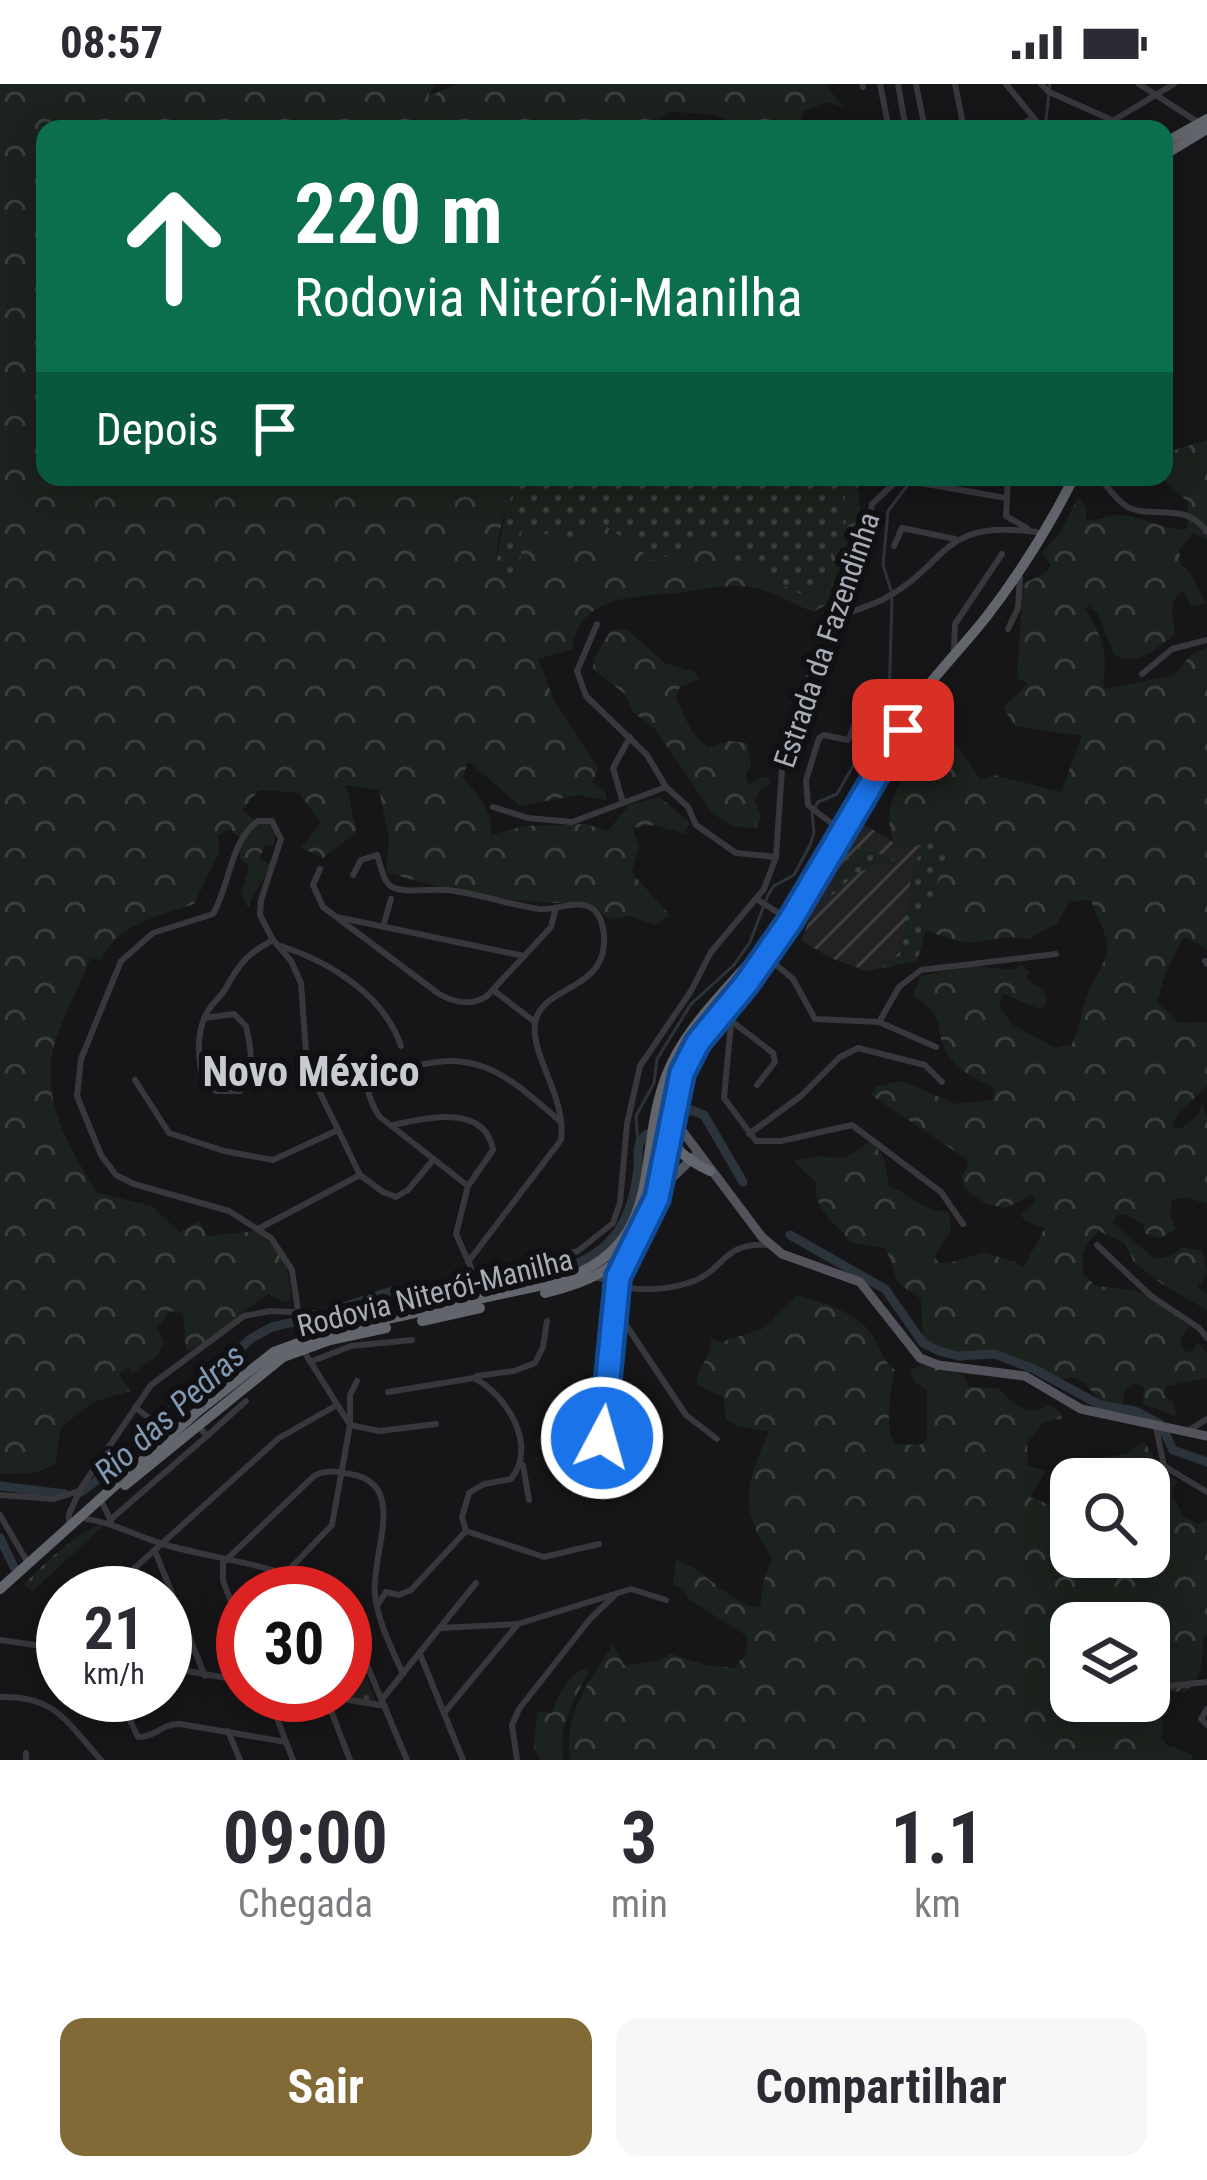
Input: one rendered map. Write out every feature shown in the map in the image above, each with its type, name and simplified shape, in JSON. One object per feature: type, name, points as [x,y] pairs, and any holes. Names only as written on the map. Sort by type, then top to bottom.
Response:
[{"type":"highway","points":[[1173,139],[1204,124]]},
{"type":"highway","points":[[1173,148],[1204,124]]},
{"type":"highway","name":"Rodovia Niterói-Manilha","points":[[0,1593],[170,1435],[247,1369],[286,1346],[328,1332],[552,1283],[600,1264],[632,1225],[650,1162],[655,1109],[670,1065],[699,1018],[784,917],[905,716],[998,601],[1072,486]]},
{"type":"highway","name":"Rodovia Niterói-Manilha","points":[[0,1593],[268,1366],[302,1348],[563,1288],[592,1278],[634,1244],[657,1198],[688,1060],[721,1013],[771,959],[916,711],[1021,578],[1073,486]]},
{"type":"highway","points":[[670,1065],[658,1114],[681,1155],[710,1172]]},
{"type":"highway","points":[[650,1162],[669,1127]]},
{"type":"main road","points":[[669,1127],[668,1098],[686,1048],[730,992],[771,959]]},
{"type":"main road","points":[[648,1223],[672,1178],[689,1161]]},
{"type":"main road","points":[[710,1172],[761,1244],[860,1282],[914,1354],[929,1363],[1024,1376],[1081,1409],[1207,1436]]},
{"type":"street","points":[[880,84],[887,120]]},
{"type":"street","points":[[898,84],[905,120]]},
{"type":"street","points":[[916,84],[923,120]]},
{"type":"street","points":[[955,84],[965,120]]},
{"type":"street","points":[[1006,84],[1029,120]]},
{"type":"street","points":[[1139,84],[1204,124]]},
{"type":"street","points":[[1045,88],[1112,120],[1174,84]]},
{"type":"street","name":"Estrada da Fazendinha","points":[[444,1308],[496,1273],[578,1251],[613,1223],[640,1066],[692,991],[711,952],[763,904],[776,857],[783,755],[829,620],[866,542],[872,504],[891,486]]},
{"type":"street","points":[[938,486],[1006,498]]},
{"type":"street","points":[[1007,486],[1006,516],[1039,533]]},
{"type":"street","points":[[1108,486],[1129,508],[1179,514],[1201,523],[1207,532]]},
{"type":"street","points":[[894,546],[898,531],[904,528],[955,539]]},
{"type":"street","points":[[829,620],[884,599],[955,539],[996,528],[1039,533]]},
{"type":"street","points":[[954,655],[955,624],[1003,554]]},
{"type":"street","points":[[1008,629],[1018,608],[1021,578]]},
{"type":"street","points":[[597,624],[577,671],[592,704],[655,765],[696,825],[742,855],[776,857]]},
{"type":"street","points":[[1142,674],[1172,650],[1207,640]]},
{"type":"street","points":[[836,827],[813,811],[805,791],[819,739],[824,735],[848,740],[860,713]]},
{"type":"street","points":[[623,801],[614,768],[630,737]]},
{"type":"street","points":[[493,807],[560,823],[581,820],[666,787]]},
{"type":"street","points":[[298,1311],[287,1258],[258,1229],[211,1204],[116,1175],[88,1128],[76,1083],[88,1038],[121,961],[153,934],[213,914],[247,831],[265,820],[278,826],[281,838],[260,908],[275,943],[302,983],[308,1066],[360,1175],[396,1197],[434,1159]]},
{"type":"street","points":[[353,875],[361,860],[376,855],[385,880],[395,888],[447,890],[556,909],[574,904],[592,908],[601,922],[604,944],[588,978],[545,1005],[535,1022],[562,1123],[561,1140],[468,1262]]},
{"type":"street","points":[[320,868],[314,893],[334,916],[446,998],[475,1002],[493,990],[551,927],[556,909]]},
{"type":"street","points":[[383,927],[391,899]]},
{"type":"street","points":[[763,904],[784,917]]},
{"type":"street","points":[[334,916],[524,956]]},
{"type":"street","points":[[204,1018],[234,1014],[246,1025],[250,1078],[241,1090],[216,1091],[203,1078],[204,1018],[238,963],[275,943],[352,982],[385,1015],[401,1046]]},
{"type":"street","points":[[878,1022],[898,987],[921,970],[1056,954]]},
{"type":"street","points":[[771,959],[793,979],[815,1018],[878,1022],[936,1047]]},
{"type":"street","points":[[493,990],[535,1022]]},
{"type":"street","points":[[721,1013],[774,1055],[771,1068],[757,1085]]},
{"type":"street","points":[[731,1022],[722,1092],[749,1134],[765,1144],[852,1125],[941,1192],[962,1224]]},
{"type":"street","points":[[749,1134],[801,1096],[840,1057],[858,1048],[926,1065],[942,1082]]},
{"type":"street","points":[[394,1073],[411,1067],[480,1063],[524,1090],[562,1123]]},
{"type":"street","points":[[352,1064],[363,1073],[376,1113],[468,1186]]},
{"type":"street","points":[[135,1080],[169,1133],[224,1151],[273,1160],[338,1130]]},
{"type":"street","points":[[393,1125],[450,1117],[464,1118],[483,1129],[493,1150],[468,1186],[456,1234],[478,1282]]},
{"type":"street","points":[[258,1229],[360,1175]]},
{"type":"street","points":[[615,1482],[600,1450],[619,1273],[634,1244]]},
{"type":"street","points":[[592,1278],[656,1288],[691,1282],[732,1250],[761,1244]]},
{"type":"street","points":[[1097,1245],[1150,1296],[1207,1338]]},
{"type":"street","points":[[615,1308],[686,1414],[717,1438]]},
{"type":"street","points":[[69,1528],[68,1514],[79,1491],[151,1385],[244,1316],[298,1311],[403,1318]]},
{"type":"street","points":[[388,1392],[535,1363],[547,1321]]},
{"type":"street","points":[[310,1362],[352,1346],[412,1340]]},
{"type":"street","points":[[302,1348],[350,1425],[380,1431],[436,1424]]},
{"type":"street","points":[[474,1378],[510,1413],[520,1437],[530,1501]]},
{"type":"street","points":[[293,1566],[332,1525],[350,1425],[350,1395],[357,1382]]},
{"type":"street","points":[[112,1522],[246,1402]]},
{"type":"street","points":[[138,1566],[279,1438],[337,1405]]},
{"type":"street","points":[[135,1407],[170,1435]]},
{"type":"street","points":[[1183,1433],[1207,1420]]},
{"type":"street","points":[[197,1425],[207,1436]]},
{"type":"street","points":[[1156,1427],[1164,1466],[1207,1492]]},
{"type":"street","points":[[466,1531],[462,1517],[469,1493],[484,1484],[511,1479],[522,1461]]},
{"type":"street","points":[[223,1566],[314,1476],[323,1471],[342,1472],[371,1481],[381,1494],[384,1513],[375,1573],[376,1606],[403,1674]]},
{"type":"street","points":[[0,1495],[54,1498],[79,1491]]},
{"type":"street","points":[[104,1504],[112,1522]]},
{"type":"street","points":[[0,1516],[28,1563]]},
{"type":"street","points":[[86,1520],[112,1522],[162,1544],[251,1566]]},
{"type":"street","points":[[466,1531],[544,1557],[599,1544]]},
{"type":"street","points":[[375,1573],[386,1592],[399,1595],[411,1590],[466,1531]]},
{"type":"street","points":[[155,1551],[206,1676]]},
{"type":"street","points":[[384,1702],[476,1583]]},
{"type":"street","points":[[440,1628],[518,1624],[632,1589],[665,1600]]},
{"type":"street","points":[[376,1606],[386,1592]]},
{"type":"street","points":[[518,1760],[512,1724],[519,1709],[590,1619],[617,1594]]},
{"type":"street","points":[[444,1713],[518,1624]]},
{"type":"street","points":[[0,1640],[36,1645]]},
{"type":"street","points":[[420,1654],[463,1760]]},
{"type":"street","points":[[192,1673],[216,1678]]},
{"type":"street","points":[[372,1674],[406,1760]]},
{"type":"street","points":[[1170,1686],[1207,1682]]},
{"type":"street","points":[[0,1697],[31,1698],[55,1708],[101,1760]]},
{"type":"street","points":[[372,1701],[384,1702]]},
{"type":"street","points":[[1207,1709],[1201,1720],[1207,1725]]},
{"type":"street","points":[[131,1722],[138,1737],[173,1724],[286,1742]]},
{"type":"street","points":[[278,1722],[293,1760]]},
{"type":"street","points":[[335,1722],[350,1760]]},
{"type":"street","points":[[228,1731],[240,1760]]},
{"type":"shaded area","points":[[857,820],[892,841],[895,848],[937,840],[917,961],[867,971],[801,941],[830,867]]},
{"type":"green space","points":[[0,84],[435,84],[428,97],[456,84],[829,84],[828,89],[845,107],[825,102],[803,112],[801,120],[726,120],[669,111],[658,120],[36,120],[36,486],[519,486],[506,508],[495,569],[512,575],[521,557],[521,532],[551,533],[570,540],[584,526],[606,526],[655,561],[704,540],[732,543],[736,552],[726,561],[740,562],[802,595],[829,585],[832,543],[846,534],[845,487],[857,488],[865,537],[831,601],[814,612],[769,592],[740,586],[628,598],[598,608],[586,618],[572,649],[538,659],[555,702],[599,769],[592,782],[606,793],[606,800],[579,795],[520,806],[468,761],[463,778],[487,811],[491,835],[524,826],[585,824],[608,831],[629,805],[659,797],[689,822],[685,834],[654,825],[633,828],[639,848],[631,872],[670,915],[656,925],[629,916],[610,920],[590,903],[487,896],[386,872],[389,838],[379,790],[346,785],[357,832],[323,858],[301,848],[321,822],[299,793],[259,790],[242,810],[257,822],[277,826],[274,845],[266,845],[259,858],[271,865],[248,906],[241,895],[249,867],[240,858],[240,838],[229,829],[217,836],[220,851],[194,904],[140,923],[118,938],[102,960],[90,959],[58,1034],[51,1075],[62,1128],[97,1193],[152,1206],[180,1233],[199,1221],[207,1236],[257,1231],[284,1256],[292,1298],[283,1302],[268,1294],[196,1348],[186,1350],[183,1313],[170,1311],[157,1328],[164,1342],[158,1355],[133,1373],[128,1368],[119,1374],[130,1391],[93,1402],[61,1427],[55,1464],[33,1473],[0,1474]]},
{"type":"green space","points":[[1207,440],[1207,540],[1194,533],[1179,550],[1181,565],[1207,603],[1191,606],[1183,591],[1173,605],[1175,635],[1131,659],[1114,655],[1097,612],[1088,605],[1085,610],[1102,644],[1106,689],[1174,675],[1191,655],[1207,647],[1207,949],[1184,937],[1157,1002],[1179,1023],[1207,1022],[1207,1086],[1178,1113],[1172,1127],[1180,1129],[1198,1115],[1202,1105],[1207,1116],[1207,1204],[1186,1197],[1172,1200],[1170,1215],[1176,1229],[1161,1238],[1146,1234],[1143,1225],[1125,1214],[1117,1215],[1113,1223],[1155,1259],[1173,1255],[1182,1247],[1203,1251],[1207,1274],[1198,1287],[1207,1294],[1207,1310],[1162,1284],[1134,1262],[1125,1244],[1099,1231],[1087,1245],[1083,1274],[1096,1286],[1139,1291],[1189,1326],[1180,1341],[1185,1352],[1198,1343],[1207,1353],[1207,1378],[1167,1386],[1163,1394],[1174,1403],[1176,1416],[1143,1404],[1144,1387],[1134,1383],[1125,1391],[1122,1407],[1104,1402],[1076,1379],[1050,1377],[1013,1356],[948,1353],[923,1343],[921,1299],[898,1283],[886,1248],[851,1243],[822,1209],[816,1182],[793,1161],[845,1158],[871,1141],[884,1158],[889,1186],[925,1206],[949,1212],[951,1231],[935,1255],[946,1264],[985,1252],[1024,1266],[1045,1228],[1020,1214],[1035,1203],[1033,1194],[1006,1208],[986,1204],[964,1189],[962,1175],[969,1165],[965,1158],[871,1095],[875,1087],[902,1081],[956,1104],[993,1100],[994,1088],[951,1059],[936,1017],[913,996],[920,976],[974,966],[1012,970],[1021,965],[1047,1001],[1041,1010],[1003,993],[999,1007],[1012,1024],[1056,1048],[1072,1044],[1075,1038],[1086,998],[1105,958],[1105,933],[1091,900],[1070,901],[1057,923],[1028,940],[964,942],[923,929],[950,842],[895,848],[890,811],[894,796],[912,771],[954,740],[980,779],[994,775],[1061,792],[1082,736],[1015,726],[1003,707],[1028,684],[1017,678],[1023,584],[1051,566],[1042,552],[1060,533],[1078,498],[1087,508],[1086,520],[1125,515],[1187,529],[1188,502],[1170,486],[1173,450]]},
{"type":"green space","points":[[517,486],[858,486],[845,487],[846,534],[832,543],[829,585],[802,595],[741,562],[673,555],[655,561],[606,526],[570,541],[551,533],[521,533],[521,557],[512,576],[495,569],[509,494]]},
{"type":"green space","points":[[626,629],[665,663],[700,678],[680,687],[676,698],[689,725],[708,747],[729,741],[747,743],[749,784],[764,776],[770,784],[755,800],[761,817],[756,828],[736,827],[713,814],[655,729],[633,712],[625,694],[593,669],[594,658],[611,630]]},
{"type":"green space","points":[[951,841],[917,961],[884,967],[883,960],[900,956],[912,869],[926,842]]},
{"type":"green space","points":[[859,847],[892,858],[898,865],[868,868],[828,899],[839,869]]},
{"type":"green space","points":[[797,1295],[850,1315],[868,1329],[895,1370],[889,1418],[895,1444],[920,1445],[927,1440],[927,1390],[914,1382],[910,1370],[923,1365],[962,1374],[969,1387],[998,1388],[1027,1410],[1049,1405],[1060,1411],[1062,1418],[1043,1423],[1027,1443],[1028,1466],[1046,1471],[1030,1497],[1050,1505],[1050,1578],[1170,1578],[1170,1476],[1177,1481],[1172,1494],[1183,1516],[1198,1524],[1207,1520],[1207,1634],[1195,1681],[1184,1693],[1170,1690],[1170,1602],[1050,1602],[1050,1722],[1162,1722],[1161,1738],[1168,1746],[1193,1755],[1191,1760],[571,1760],[574,1714],[613,1645],[624,1665],[657,1661],[671,1654],[734,1668],[746,1654],[747,1636],[673,1585],[676,1560],[737,1600],[760,1608],[772,1557],[754,1524],[749,1496],[769,1432],[726,1419],[723,1397],[697,1385],[711,1338],[721,1342],[762,1329]]},
{"type":"green space","points":[[1144,1441],[1154,1458],[1096,1458],[1126,1454]]},
{"type":"green space","points":[[103,1526],[60,1566],[43,1566],[50,1559],[78,1537]]},
{"type":"green space","points":[[36,1573],[36,1588],[33,1591],[25,1584]]},
{"type":"green space","points":[[586,1668],[589,1671],[565,1725],[564,1760],[541,1760],[534,1748],[537,1711],[552,1713],[564,1686]]},
{"type":"waterway","points":[[1046,120],[1050,84]]},
{"type":"waterway","points":[[891,590],[883,565],[888,511],[907,486]]},
{"type":"waterway","points":[[638,1144],[636,1116],[654,1083],[657,1059],[691,1004],[734,965],[750,942],[774,886],[794,875],[814,833],[812,813],[818,802],[837,794],[889,703],[892,599]]},
{"type":"waterway","name":"Rio das Pedras","points":[[679,1115],[691,1110],[704,1115],[743,1182]]},
{"type":"waterway","points":[[536,1276],[595,1254],[620,1228],[634,1191],[639,1145],[647,1134]]},
{"type":"waterway","name":"Rio das Pedras","points":[[790,1235],[885,1289],[923,1343],[958,1356],[995,1354],[1100,1405],[1135,1411],[1160,1424]]},
{"type":"waterway","name":"Rio das Pedras","points":[[337,1309],[398,1289],[453,1287],[472,1276]]},
{"type":"waterway","name":"Rio das Pedras","points":[[81,1492],[116,1466],[156,1421],[211,1378],[250,1339],[272,1327],[326,1314]]},
{"type":"waterway","name":"Rio das Pedras","points":[[1164,1431],[1173,1450],[1207,1462]]},
{"type":"waterway","name":"Rio das Pedras","points":[[0,1486],[65,1494]]},
{"type":"waterway","points":[[0,1538],[14,1567]]},
{"type":"district","name":"Novo México","points":[[311,1071]]},
{"type":"route","points":[[602,1438],[618,1277],[657,1198],[682,1073],[698,1042],[790,921],[903,730]]}]
